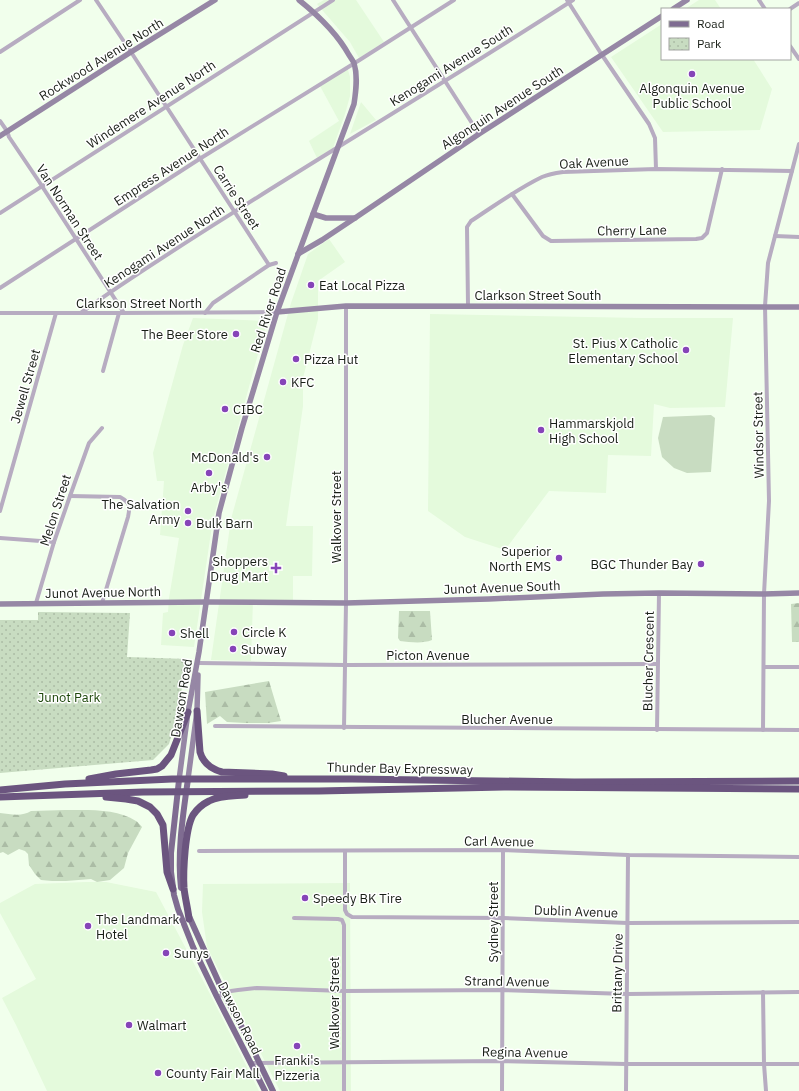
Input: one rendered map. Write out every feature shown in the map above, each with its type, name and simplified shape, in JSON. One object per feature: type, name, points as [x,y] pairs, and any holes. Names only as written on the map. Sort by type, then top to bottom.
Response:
[{"type":"highway","points":[[197,711],[201,757],[206,764],[212,768],[227,772],[272,774],[302,779]]},
{"type":"highway","points":[[65,784],[116,774],[157,769],[162,766],[171,755],[188,712]]},
{"type":"highway","name":"Thunder Bay Expressway","points":[[0,790],[65,784],[188,779],[520,782],[799,781]]},
{"type":"highway","name":"Thunder Bay Expressway","points":[[0,797],[177,791],[297,791],[504,787],[799,789]]},
{"type":"highway","points":[[189,919],[184,889],[183,866],[188,830],[194,814],[205,804],[218,797],[297,791]]},
{"type":"highway","points":[[70,795],[126,798],[138,801],[150,807],[157,814],[163,825],[166,872],[173,888]]},
{"type":"main road","name":"Rockwood Avenue North","points":[[0,136],[215,0]]},
{"type":"main road","name":"Red River Road","points":[[199,652],[218,513],[244,420],[278,312],[354,104],[357,90],[354,63],[345,48],[338,38],[314,12],[299,0]]},
{"type":"main road","points":[[675,8],[687,0]]},
{"type":"main road","name":"Algonquin Avenue South","points":[[298,254],[322,240],[479,134],[661,17]]},
{"type":"main road","points":[[313,214],[326,218],[355,218]]},
{"type":"main road","name":"Clarkson Street South","points":[[278,312],[346,306],[799,306]]},
{"type":"main road","name":"Junot Avenue South","points":[[206,602],[346,603],[596,594],[764,594],[799,592]]},
{"type":"main road","name":"Junot Avenue North","points":[[0,604],[206,602]]},
{"type":"main road","name":"Dawson Road","points":[[199,652],[197,711],[182,827],[180,874],[181,889],[189,919],[224,994],[273,1091]]},
{"type":"main road","name":"Dawson Road","points":[[199,652],[188,712],[177,791],[171,853],[173,888],[178,909],[193,946],[265,1091]]},
{"type":"street","points":[[0,52],[80,0]]},
{"type":"street","name":"Carrie Street","points":[[96,0],[201,158],[269,265]]},
{"type":"street","name":"Windemere Avenue North","points":[[0,213],[333,0]]},
{"type":"street","points":[[393,0],[479,134]]},
{"type":"street","name":"Empress Avenue North","points":[[0,288],[201,158],[454,0]]},
{"type":"street","points":[[570,1],[602,55],[649,124],[655,138],[656,169]]},
{"type":"street","name":"Kenogami Avenue South","points":[[339,146],[446,82],[570,1]]},
{"type":"street","points":[[791,47],[799,59]]},
{"type":"street","name":"Van Norman Street","points":[[0,121],[110,292],[121,313]]},
{"type":"street","name":"Windsor Street","points":[[764,730],[764,594],[769,501],[765,306],[767,269],[799,144]]},
{"type":"street","name":"Kenogami Avenue North","points":[[82,312],[110,292],[339,146]]},
{"type":"street","name":"Oak Avenue","points":[[468,305],[467,227],[471,221],[543,176],[563,172],[656,169],[792,171]]},
{"type":"street","name":"Cherry Lane","points":[[512,194],[543,236],[551,241],[696,239],[702,238],[707,233],[722,170]]},
{"type":"street","points":[[775,236],[799,237]]},
{"type":"street","points":[[205,313],[212,303],[269,265],[276,263]]},
{"type":"street","name":"Walkover Street","points":[[344,728],[346,603],[346,306]]},
{"type":"street","name":"Clarkson Street North","points":[[0,313],[278,312]]},
{"type":"street","name":"Jewell Street","points":[[0,511],[56,313]]},
{"type":"street","points":[[102,371],[121,313]]},
{"type":"street","name":"Melon Street","points":[[36,603],[54,542],[89,443],[102,428]]},
{"type":"street","points":[[70,496],[120,497],[126,500],[130,507],[102,603]]},
{"type":"street","points":[[0,538],[54,542]]},
{"type":"street","name":"Blucher Crescent","points":[[657,730],[659,593]]},
{"type":"street","name":"Picton Avenue","points":[[199,663],[345,665],[657,664]]},
{"type":"street","points":[[764,667],[799,668]]},
{"type":"street","name":"Blucher Avenue","points":[[215,726],[799,730]]},
{"type":"street","name":"Carl Avenue","points":[[200,850],[503,850],[628,855],[799,857]]},
{"type":"street","name":"Sydney Street","points":[[502,1091],[503,850]]},
{"type":"street","name":"Dublin Avenue","points":[[345,851],[345,910],[347,914],[352,917],[503,918],[628,923],[799,922]]},
{"type":"street","name":"Brittany Drive","points":[[626,1091],[628,855]]},
{"type":"street","name":"Walkover Street","points":[[294,918],[338,919],[342,920],[344,925],[344,1091]]},
{"type":"street","name":"Strand Avenue","points":[[217,997],[238,990],[257,988],[344,991],[503,990],[627,994],[799,992]]},
{"type":"street","points":[[764,992],[764,1064],[766,1091]]},
{"type":"street","name":"Regina Avenue","points":[[250,1063],[502,1061],[626,1064],[799,1064]]},
{"type":"shaded area","points":[[324,0],[356,0],[384,42],[359,58],[350,42],[317,4]]},
{"type":"shaded area","points":[[699,0],[715,0],[720,8],[687,8]]},
{"type":"shaded area","name":"Algonquin Avenue Public School","points":[[661,25],[661,60],[754,60],[772,89],[760,130],[663,132],[611,57]]},
{"type":"shaded area","points":[[347,66],[350,77],[350,96],[345,114],[333,148],[317,158],[309,141],[339,121],[320,86]]},
{"type":"shaded area","points":[[361,102],[376,120],[350,134]]},
{"type":"shaded area","points":[[329,239],[345,262],[318,281],[318,319],[303,378],[303,406],[286,526],[313,526],[312,576],[293,576],[293,600],[253,600],[251,661],[211,660],[231,519],[291,303],[308,254]]},
{"type":"shaded area","name":"Hammarskjold High School","points":[[430,314],[642,318],[733,318],[725,407],[670,408],[654,404],[651,456],[608,455],[606,493],[549,491],[505,550],[465,537],[428,511]]},
{"type":"shaded area","points":[[193,318],[267,321],[213,519],[194,647],[161,645],[163,613],[168,612],[179,538],[160,535],[164,481],[157,481],[153,453],[183,345]]},
{"type":"shaded area","points":[[106,882],[156,892],[259,1091],[47,1091],[2,998],[36,979],[0,913],[0,903],[35,884]]},
{"type":"shaded area","points":[[350,883],[351,1091],[280,1091],[207,947],[202,912],[203,884]]},
{"type":"green space","points":[[711,415],[715,418],[711,472],[687,473],[674,468],[662,457],[658,438],[663,417]]},
{"type":"green space","points":[[799,603],[799,642],[792,642],[791,604]]},
{"type":"green space","points":[[399,611],[430,611],[432,640],[420,642],[400,641],[398,638]]},
{"type":"green space","name":"Junot Park","points":[[38,612],[130,613],[127,657],[188,659],[169,744],[153,760],[0,773],[0,620],[38,620]]},
{"type":"green space","points":[[269,681],[281,721],[268,723],[227,722],[220,716],[207,724],[205,692]]},
{"type":"green space","points":[[65,810],[111,812],[128,817],[136,821],[142,827],[128,853],[124,868],[110,880],[97,882],[91,879],[66,881],[41,880],[29,865],[28,854],[25,851],[19,849],[8,855],[3,852],[0,853],[0,813],[20,815],[31,811]]},
{"type":"place","name":"Algonquin Avenue Public School","points":[[692,74]]},
{"type":"place","name":"Eat Local Pizza","points":[[311,285]]},
{"type":"place","name":"The Beer Store","points":[[236,334]]},
{"type":"place","name":"St. Pius X Catholic Elementary School","points":[[686,350]]},
{"type":"place","name":"Pizza Hut","points":[[296,359]]},
{"type":"place","name":"KFC","points":[[283,382]]},
{"type":"place","name":"CIBC","points":[[225,409]]},
{"type":"place","name":"Hammarskjold High School","points":[[541,430]]},
{"type":"place","name":"McDonald's","points":[[267,457]]},
{"type":"place","name":"Arby's","points":[[209,473]]},
{"type":"place","name":"The Salvation Army","points":[[188,511]]},
{"type":"place","name":"Bulk Barn","points":[[188,523]]},
{"type":"place","name":"Superior North EMS","points":[[559,558]]},
{"type":"place","name":"BGC Thunder Bay","points":[[701,564]]},
{"type":"place","name":"Shoppers Drug Mart","points":[[276,568]]},
{"type":"place","name":"Circle K","points":[[234,632]]},
{"type":"place","name":"Shell","points":[[172,633]]},
{"type":"place","name":"Subway","points":[[233,649]]},
{"type":"place","name":"Speedy BK Tire","points":[[305,898]]},
{"type":"place","name":"The Landmark Hotel","points":[[88,926]]},
{"type":"place","name":"Sunys","points":[[166,953]]},
{"type":"place","name":"Walmart","points":[[129,1025]]},
{"type":"place","name":"Franki's Pizzeria","points":[[297,1046]]},
{"type":"place","name":"County Fair Mall","points":[[158,1073]]}]
